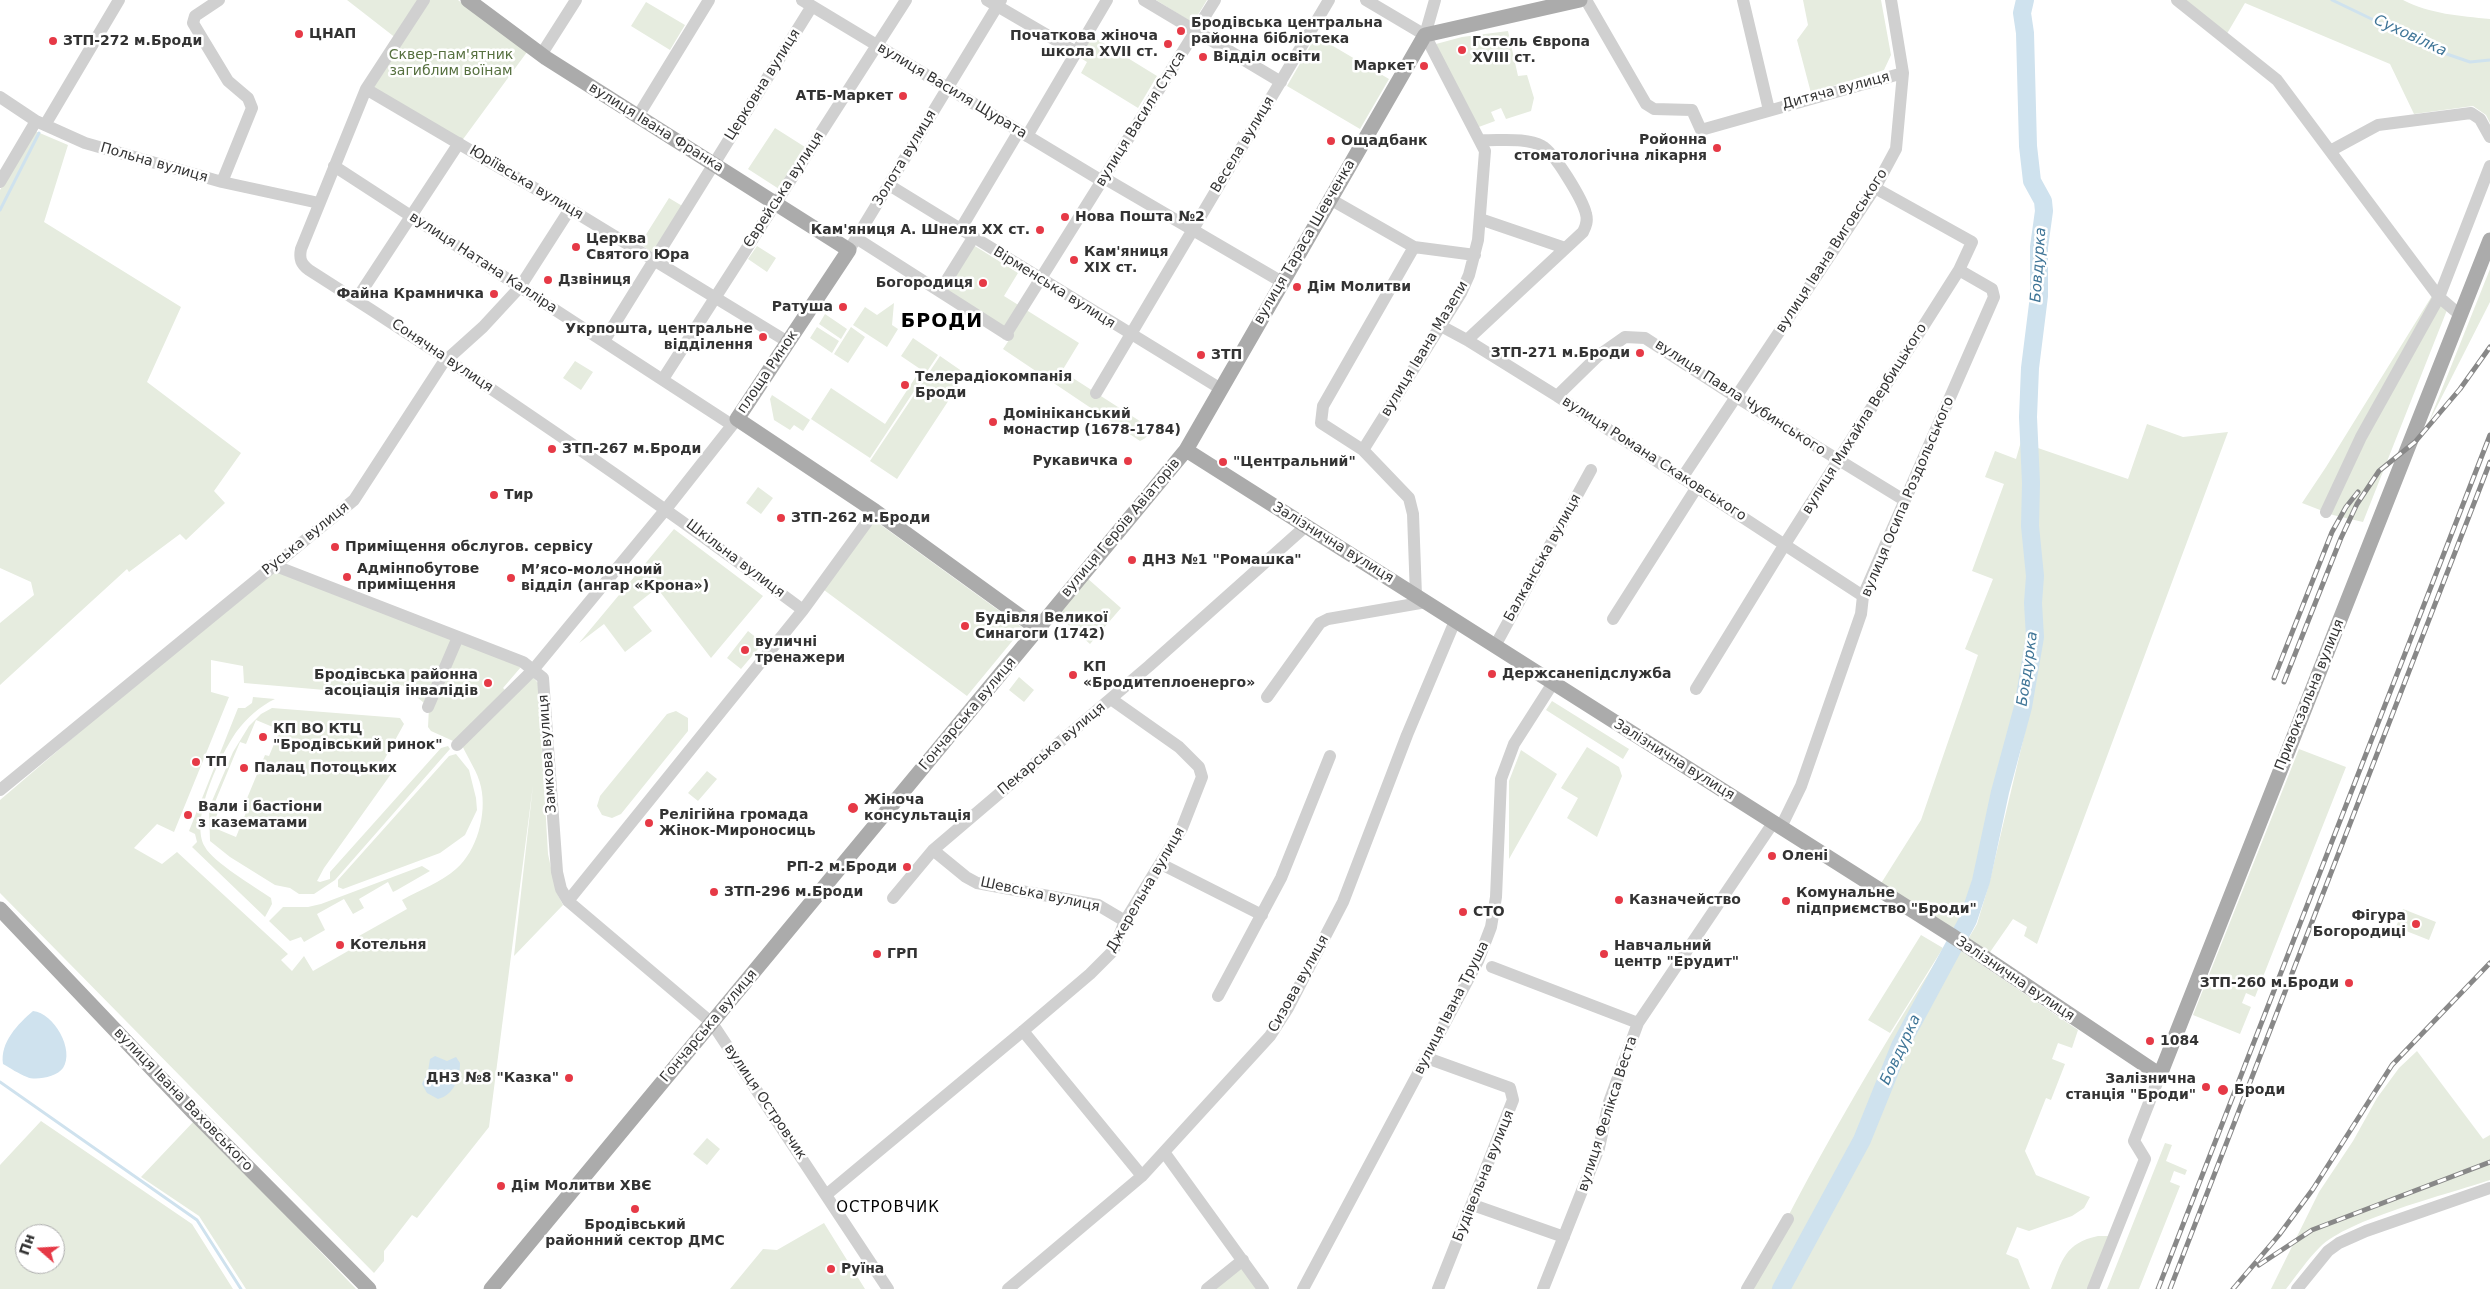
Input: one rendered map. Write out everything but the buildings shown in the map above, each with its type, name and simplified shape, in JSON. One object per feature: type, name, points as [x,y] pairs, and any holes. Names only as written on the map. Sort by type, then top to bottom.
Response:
[{"type":"main road","name":"вулиця Івана Франка","points":[[468,0],[541,55],[776,204],[852,244]]},
{"type":"main road","points":[[1425,35],[1580,0]]},
{"type":"main road","name":"вулиця Тараса Шевченка","points":[[1186,450],[1425,35]]},
{"type":"main road","name":"Привокзальна вулиця","points":[[2160,1075],[2490,240]]},
{"type":"main road","name":"площа Ринок","points":[[852,244],[734,422],[875,511]]},
{"type":"main road","name":"Залізнична вулиця","points":[[1186,450],[1957,939],[2160,1075]]},
{"type":"main road","name":"вулиця Героїв Авіаторів","points":[[1038,629],[1186,450]]},
{"type":"main road","points":[[875,511],[1038,629]]},
{"type":"main road","name":"Гончарська вулиця","points":[[491,1289],[1038,629]]},
{"type":"main road","name":"вулиця Івана Ваховського","points":[[0,909],[194,1113],[369,1289]]},
{"type":"street","points":[[0,182],[88,52],[119,0]]},
{"type":"street","points":[[219,0],[196,16],[192,23],[228,80],[248,98],[252,108],[222,182]]},
{"type":"street","name":"Сонячна вулиця","points":[[424,0],[366,89],[319,203],[299,258],[309,270],[448,359],[666,509]]},
{"type":"street","points":[[541,55],[576,0]]},
{"type":"street","points":[[638,116],[709,0]]},
{"type":"street","name":"Єврейська вулиця","points":[[662,379],[906,0]]},
{"type":"street","points":[[960,230],[1076,52],[1107,0]]},
{"type":"street","points":[[1144,0],[1281,82]]},
{"type":"street","name":"вулиця Василя Стуса","points":[[940,291],[1007,334],[1215,0]]},
{"type":"street","name":"Весела вулиця","points":[[1096,393],[1329,0]]},
{"type":"street","points":[[1366,0],[1425,35],[1435,0]]},
{"type":"street","name":"Дитяча вулиця","points":[[1586,0],[1646,104],[1654,109],[1692,110],[1701,130],[1903,73]]},
{"type":"street","name":"Дитяча вулиця","points":[[1743,0],[1769,110]]},
{"type":"street","name":"вулиця Івана Виговського","points":[[1682,478],[1875,188],[1896,149],[1903,73],[1891,0]]},
{"type":"street","points":[[2177,0],[2277,80],[2440,297],[2460,315]]},
{"type":"street","points":[[995,2],[1076,52]]},
{"type":"street","name":"Золота вулиця","points":[[852,244],[948,88],[995,2]]},
{"type":"street","name":"вулиця Василя Щурата","points":[[807,3],[1103,180],[1282,282]]},
{"type":"street","name":"Церковна вулиця","points":[[604,341],[714,164],[807,3]]},
{"type":"street","name":"вулиця Івана Мазепи","points":[[1364,450],[1461,293],[1475,255],[1480,219],[1485,151],[1425,35]]},
{"type":"street","name":"Юріївська вулиця","points":[[366,89],[570,209],[788,342]]},
{"type":"street","name":"Польна вулиця","points":[[0,97],[40,123],[85,143],[222,182],[319,203]]},
{"type":"street","points":[[2330,152],[2378,125],[2471,113],[2480,119],[2490,137]]},
{"type":"street","points":[[1467,340],[1583,232],[1587,224],[1587,215],[1581,202],[1549,151],[1533,143],[1480,140]]},
{"type":"street","points":[[356,300],[459,144]]},
{"type":"street","name":"вулиця Натана Калліра","points":[[334,166],[662,379],[734,422]]},
{"type":"street","points":[[2326,512],[2362,437],[2440,297],[2490,166]]},
{"type":"street","name":"Вірменська вулиця","points":[[889,185],[1221,389]]},
{"type":"street","name":"вулиця Михайла Вербицького","points":[[1696,689],[1785,544],[1959,270],[1972,242],[1875,188]]},
{"type":"street","points":[[1330,199],[1414,247],[1475,255]]},
{"type":"street","name":"Руська вулиця","points":[[0,790],[354,500],[448,359],[483,327],[520,287],[570,209]]},
{"type":"street","points":[[1480,219],[1565,248]]},
{"type":"street","points":[[852,244],[940,291],[974,238]]},
{"type":"street","points":[[1267,697],[1320,623],[1328,619],[1421,599],[1413,514],[1408,498],[1364,450],[1321,423],[1323,406],[1414,247]]},
{"type":"street","name":"вулиця Осипа Роздольського","points":[[1777,825],[1801,786],[1861,614],[1863,596],[1994,297],[1992,289],[1959,270]]},
{"type":"street","name":"вулиця Романа Скаковського","points":[[1441,326],[1557,396],[1863,596]]},
{"type":"street","name":"вулиця Павла Чубинського","points":[[1557,396],[1598,356],[1625,337],[1646,338],[1736,397],[1904,500]]},
{"type":"street","name":"площа Ринок","points":[[666,509],[734,422]]},
{"type":"street","name":"Балканська вулиця","points":[[1495,646],[1591,470]]},
{"type":"street","points":[[1613,618],[1697,487]]},
{"type":"street","points":[[456,745],[533,670],[666,509]]},
{"type":"street","name":"Шкільна вулиця","points":[[666,509],[803,610]]},
{"type":"street","points":[[568,901],[803,610],[875,511]]},
{"type":"street","name":"Пекарська вулиця","points":[[893,898],[933,850],[1111,698],[1306,526]]},
{"type":"street","points":[[273,565],[523,662],[533,670]]},
{"type":"street","name":"Сизова вулиця","points":[[1008,1289],[1142,1176],[1270,1036],[1288,1008],[1343,902],[1407,735],[1456,621]]},
{"type":"street","points":[[428,707],[458,637]]},
{"type":"street","name":"Замкова вулиця","points":[[533,670],[543,678],[554,853],[559,884],[568,901]]},
{"type":"street","name":"вулиця Івана Труша","points":[[1303,1289],[1478,961],[1491,927],[1500,851],[1501,779],[1514,744],[1554,683]]},
{"type":"street","name":"Джерельна вулиця","points":[[826,1195],[1023,1031],[1113,951],[1125,921],[1182,828],[1199,789],[1202,777],[1199,767],[1179,747],[1111,698]]},
{"type":"street","points":[[1218,996],[1281,878],[1330,756]]},
{"type":"street","name":"вулиця Фелікса Веста","points":[[1543,1289],[1599,1148],[1609,1102],[1638,1023],[1777,825]]},
{"type":"street","name":"Шевська вулиця","points":[[933,850],[966,877],[977,882],[1098,905],[1125,921]]},
{"type":"street","points":[[1161,864],[1262,915]]},
{"type":"street","name":"вулиця Островчик","points":[[568,901],[712,1023],[888,1289]]},
{"type":"street","points":[[1492,966],[1638,1023]]},
{"type":"street","points":[[1023,1031],[1142,1176]]},
{"type":"street","name":"Будівельна вулиця","points":[[1427,1058],[1510,1088],[1513,1100],[1511,1110],[1473,1206],[1438,1289]]},
{"type":"street","points":[[2094,1289],[2145,1159],[2134,1142],[2160,1075]]},
{"type":"street","points":[[1164,1152],[1244,1260],[1263,1289]]},
{"type":"street","points":[[2297,1289],[2328,1252],[2340,1243],[2366,1231],[2490,1188]]},
{"type":"street","points":[[1473,1206],[1564,1237]]},
{"type":"street","points":[[1747,1289],[1788,1219]]},
{"type":"street","points":[[1207,1289],[1244,1260]]},
{"type":"green space","name":"Сквер-пам'ятник загиблим воїнам","points":[[347,0],[458,0],[527,52],[461,142],[370,88],[401,42]]},
{"type":"green space","points":[[1156,0],[1207,0],[1193,23]]},
{"type":"green space","points":[[1803,0],[1881,0],[1891,55],[1884,70],[1811,93],[1797,40],[1808,25]]},
{"type":"green space","points":[[2022,0],[2028,0],[2025,14],[2028,43],[2030,147],[2035,179],[2046,201],[2041,259],[2042,296],[2033,367],[2033,512],[2040,565],[2038,592],[2040,647],[2032,690],[1987,884],[1974,923],[1965,940],[1880,885],[1921,820],[1978,655],[1965,649],[1993,579],[1972,571],[2004,484],[1985,477],[1995,451],[2016,459],[2024,431],[2024,366],[2035,296],[2035,248],[2040,211],[2039,203],[2029,182],[2024,146],[2022,41],[2019,15]]},
{"type":"green space","points":[[2177,0],[2403,0],[2434,11],[2490,19],[2490,123],[2486,115],[2473,106],[2414,114],[2390,64],[2245,3],[2225,37]]},
{"type":"green space","points":[[646,2],[685,25],[670,50],[631,26]]},
{"type":"green space","points":[[1508,31],[1518,76],[1527,75],[1534,98],[1531,111],[1506,119],[1501,108],[1491,112],[1495,121],[1476,128],[1436,44],[1462,37]]},
{"type":"green space","points":[[1092,36],[1157,76],[1138,108],[1081,73],[1087,62],[1079,57]]},
{"type":"green space","points":[[1316,36],[1389,79],[1360,129],[1287,86]]},
{"type":"green space","points":[[775,128],[805,147],[779,189],[748,169]]},
{"type":"green space","points":[[35,131],[68,145],[44,222],[181,307],[147,382],[241,453],[214,491],[225,503],[186,540],[180,534],[129,572],[127,569],[0,685],[0,623],[34,595],[31,582],[0,568],[0,190]]},
{"type":"green space","points":[[669,198],[684,207],[655,254],[640,244]]},
{"type":"green space","points":[[970,243],[1018,273],[1004,296],[1079,343],[1062,371],[1149,427],[1146,437],[1140,441],[1003,349],[1011,337],[940,291]]},
{"type":"green space","points":[[757,246],[776,258],[767,272],[748,259]]},
{"type":"green space","points":[[2490,269],[2490,302],[2428,424]]},
{"type":"green space","points":[[2435,291],[2449,305],[2363,522],[2333,515],[2302,503],[2326,467]]},
{"type":"green space","points":[[894,303],[892,325],[898,329],[887,347],[853,325],[865,307],[877,315]]},
{"type":"green space","points":[[825,314],[847,329],[841,339],[819,324]]},
{"type":"green space","points":[[817,327],[839,341],[832,353],[810,338]]},
{"type":"green space","points":[[851,327],[865,337],[848,363],[834,354]]},
{"type":"green space","points":[[913,338],[938,355],[926,373],[901,356]]},
{"type":"green space","points":[[940,356],[966,374],[897,479],[870,461]]},
{"type":"green space","points":[[575,361],[593,372],[581,390],[563,378]]},
{"type":"green space","points":[[919,372],[924,376],[870,458],[811,419],[831,388],[885,424]]},
{"type":"green space","points":[[772,395],[810,420],[803,431],[794,425],[790,430],[774,420],[770,399]]},
{"type":"green space","points":[[2147,424],[2183,437],[2228,432],[2037,944],[2024,936],[2027,927],[2013,919],[1988,955],[1967,941],[1977,924],[1989,884],[2025,732],[2042,646],[2040,603],[2042,564],[2034,512],[2035,447],[2128,479]]},
{"type":"green space","points":[[758,487],[773,498],[761,514],[746,503]]},
{"type":"green space","points":[[874,520],[1023,628],[967,696],[824,590]]},
{"type":"green space","points":[[674,529],[763,596],[711,658],[657,588],[633,607],[652,631],[625,652],[604,624],[579,643]]},
{"type":"green space","points":[[273,570],[521,667],[503,688],[508,693],[532,676],[538,683],[548,854],[556,891],[563,905],[514,956],[533,785],[489,1127],[417,1218],[412,1215],[384,1251],[384,1261],[374,1273],[0,893],[0,800],[219,613]],"holes":[[[211,660],[243,666],[244,683],[394,696],[402,685],[429,707],[428,727],[431,731],[462,745],[480,781],[483,809],[479,831],[470,852],[456,869],[444,878],[402,900],[407,909],[359,936],[362,943],[313,971],[304,956],[292,971],[281,960],[288,954],[177,852],[162,864],[134,848],[157,824],[174,832],[229,697],[211,692]]]},
{"type":"green space","points":[[1087,578],[1121,608],[1090,644],[1057,615]]},
{"type":"green space","name":"вуличні тренажери","points":[[748,631],[763,643],[741,669],[727,658]]},
{"type":"green space","points":[[1019,677],[1034,690],[1024,702],[1009,690]]},
{"type":"green space","points":[[253,697],[275,699],[245,721],[230,742],[215,771],[209,788],[201,821],[201,835],[205,847],[216,860],[271,898],[272,904],[265,917],[192,847],[197,842],[195,834],[189,831],[238,708],[245,708],[252,703]]},
{"type":"green space","points":[[1552,701],[1629,749],[1623,759],[1546,710]]},
{"type":"green space","points":[[272,708],[400,718],[404,724],[383,762],[391,764],[393,768],[391,774],[324,868],[317,881],[320,882],[330,879],[330,872],[441,748],[448,746],[450,749],[335,880],[314,894],[299,894],[290,888],[275,885],[230,857],[210,841],[209,808],[233,752],[249,726],[261,714]],"holes":[[[256,720],[280,730],[269,756],[265,755],[243,808],[247,810],[236,837],[212,827],[221,805],[215,802],[240,742],[246,744]]]},
{"type":"green space","points":[[676,711],[688,718],[688,731],[621,814],[612,818],[602,815],[597,806],[600,796],[667,714]]},
{"type":"green space","points":[[1587,747],[1619,767],[1622,776],[1597,837],[1567,818],[1578,798],[1561,788]]},
{"type":"green space","points":[[2299,749],[2346,767],[2255,997],[2246,993],[2242,1003],[2251,1007],[2240,1034],[2193,1015]]},
{"type":"green space","points":[[1521,750],[1557,774],[1509,859],[1509,781]]},
{"type":"green space","points":[[456,754],[469,770],[476,798],[477,810],[465,835],[440,853],[343,889],[338,887],[338,880],[449,756]]},
{"type":"green space","points":[[707,771],[717,779],[698,801],[688,793]]},
{"type":"green space","points":[[422,866],[430,871],[393,892],[388,882],[359,899],[364,908],[353,914],[344,899],[317,914],[325,930],[304,942],[301,937],[290,941],[269,921],[283,907],[308,907],[321,904]]},
{"type":"green space","points":[[2403,909],[2436,922],[2429,940],[2396,927]]},
{"type":"green space","points":[[1921,935],[1943,948],[1890,1033],[1868,1020]]},
{"type":"green space","points":[[1948,942],[2078,1030],[2072,1048],[2058,1043],[2052,1059],[2065,1064],[2051,1100],[2046,1098],[2025,1151],[2036,1175],[2090,1197],[2084,1208],[2072,1216],[2029,1231],[2017,1227],[2006,1254],[2018,1259],[2030,1289],[1752,1289],[1820,1156],[1895,1027]]},
{"type":"green space","points":[[2417,1051],[2483,1139],[2490,1135],[2490,1180],[2400,1208],[2353,1227],[2320,1247],[2286,1289],[2271,1289],[2319,1192],[2353,1141],[2377,1098],[2399,1068]]},
{"type":"green space","points":[[195,1120],[356,1289],[246,1289],[199,1216],[141,1177]]},
{"type":"green space","points":[[41,1121],[192,1224],[233,1289],[0,1289],[0,1165]]},
{"type":"green space","points":[[707,1138],[720,1149],[707,1165],[693,1154]]},
{"type":"green space","points":[[2165,1143],[2172,1145],[2166,1161],[2187,1170],[2185,1175],[2174,1171],[2170,1182],[2180,1186],[2139,1289],[2107,1289]]},
{"type":"green space","points":[[824,1223],[865,1289],[730,1289],[763,1249],[777,1250]]},
{"type":"green space","points":[[2098,1236],[2109,1236],[2093,1289],[2051,1289],[2066,1254],[2078,1243]]},
{"type":"green space","points":[[1243,1264],[1259,1289],[1211,1289]]},
{"type":"water","points":[[33,1011],[41,1013],[55,1025],[64,1043],[66,1060],[63,1068],[51,1076],[40,1078],[27,1077],[3,1064],[4,1048],[7,1041],[16,1028]]},
{"type":"water","points":[[435,1056],[447,1061],[456,1057],[460,1063],[459,1074],[452,1090],[444,1097],[438,1099],[427,1093],[422,1084],[428,1071],[430,1059]]},
{"type":"waterway","name":"Бовдурка","points":[[1781,1289],[1862,1140],[1900,1046],[1968,920],[1981,881],[2000,792],[2023,707],[2035,637],[2033,603],[2035,576],[2030,526],[2031,483],[2028,417],[2030,368],[2039,296],[2039,247],[2044,211],[2043,201],[2032,181],[2028,146],[2025,33],[2022,13],[2025,0]]},
{"type":"waterway","name":"Суховілка","points":[[2332,0],[2438,51],[2470,62],[2490,60]]},
{"type":"waterway","points":[[0,210],[39,133]]},
{"type":"waterway","points":[[0,1082],[197,1220],[241,1289]]},
{"type":"railway","points":[[2284,682],[2341,538],[2357,504],[2379,471],[2415,442],[2460,389],[2490,347]]},
{"type":"railway","points":[[2158,1289],[2490,435]]},
{"type":"railway","points":[[2170,1289],[2490,462]]},
{"type":"railway","points":[[2274,678],[2332,532],[2346,507],[2358,492]]},
{"type":"railway","points":[[2233,1289],[2279,1235],[2313,1189],[2392,1065],[2490,963]]},
{"type":"railway","points":[[2259,1265],[2312,1230],[2490,1162]]},
{"type":"place","name":"Бродівська центральна районна бібліотека","points":[[1181,31]]},
{"type":"place","name":"ЦНАП","points":[[299,34]]},
{"type":"place","name":"ЗТП-272 м.Броди","points":[[53,41]]},
{"type":"place","name":"Початкова жіноча школа XVII ст.","points":[[1168,44]]},
{"type":"place","name":"Готель Європа XVIII ст.","points":[[1462,50]]},
{"type":"place","name":"Відділ освіти","points":[[1203,57]]},
{"type":"place","name":"Маркет","points":[[1424,66]]},
{"type":"place","name":"АТБ-Маркет","points":[[903,96]]},
{"type":"place","name":"Ощадбанк","points":[[1331,141]]},
{"type":"place","name":"Ройонна стоматологічна лікарня","points":[[1717,148]]},
{"type":"place","name":"Нова Пошта №2","points":[[1065,217]]},
{"type":"place","name":"Кам'яниця А. Шнеля XX cт.","points":[[1040,230]]},
{"type":"place","name":"Церква Святого Юра","points":[[576,247]]},
{"type":"place","name":"Кам'яниця XIX ст.","points":[[1074,260]]},
{"type":"place","name":"Дзвіниця","points":[[548,280]]},
{"type":"place","name":"Богородиця","points":[[983,283]]},
{"type":"place","name":"Дім Молитви","points":[[1297,287]]},
{"type":"place","name":"Файна Крамничка","points":[[494,294]]},
{"type":"place","name":"Ратуша","points":[[843,307]]},
{"type":"place","name":"Укрпошта, центральне відділення","points":[[763,337]]},
{"type":"place","name":"ЗТП-271 м.Броди","points":[[1640,353]]},
{"type":"place","name":"ЗТП","points":[[1201,355]]},
{"type":"place","name":"Телерадіокомпанія Броди","points":[[905,385]]},
{"type":"place","name":"Домініканський монастир (1678-1784)","points":[[993,422]]},
{"type":"place","name":"ЗТП-267 м.Броди","points":[[552,449]]},
{"type":"place","name":"Рукавичка","points":[[1128,461]]},
{"type":"place","name":"\"Центральний\"","points":[[1223,462]]},
{"type":"place","name":"Тир","points":[[494,495]]},
{"type":"place","name":"ЗТП-262 м.Броди","points":[[781,518]]},
{"type":"place","name":"Приміщення обслугов. сервісу","points":[[335,547]]},
{"type":"place","name":"ДНЗ №1 \"Ромашка\"","points":[[1132,560]]},
{"type":"place","name":"Адмінпобутове приміщення","points":[[347,577]]},
{"type":"place","name":"М’ясо-молочноий відділ (ангар «Крона»)","points":[[511,578]]},
{"type":"place","name":"Будівля Великої Синагоги (1742)","points":[[965,626]]},
{"type":"place","name":"вуличні тренажери","points":[[745,650]]},
{"type":"place","name":"Держсанепідслужба","points":[[1492,674]]},
{"type":"place","name":"КП «Бродитеплоенерго»","points":[[1073,675]]},
{"type":"place","name":"Бродівська районна асоціація інвалідів","points":[[488,683]]},
{"type":"place","name":"КП ВО КТЦ \"Бродівський ринок\"","points":[[263,737]]},
{"type":"place","name":"ТП","points":[[196,762]]},
{"type":"place","name":"Палац Потоцьких","points":[[244,768]]},
{"type":"place","name":"Жіноча консультація","points":[[853,808]]},
{"type":"place","name":"Вали і бастіони з казематами","points":[[188,815]]},
{"type":"place","name":"Релігійна громада Жінок-Мироносиць","points":[[649,823]]},
{"type":"place","name":"Олені","points":[[1772,856]]},
{"type":"place","name":"РП-2 м.Броди","points":[[907,867]]},
{"type":"place","name":"ЗТП-296 м.Броди","points":[[714,892]]},
{"type":"place","name":"Казначейство","points":[[1619,900]]},
{"type":"place","name":"Комунальне підприємство \"Броди\"","points":[[1786,901]]},
{"type":"place","name":"СТО","points":[[1463,912]]},
{"type":"place","name":"Фігура Богородиці","points":[[2416,924]]},
{"type":"place","name":"Котельня","points":[[340,945]]},
{"type":"place","name":"ГРП","points":[[877,954]]},
{"type":"place","name":"Навчальний центр \"Ерудит\"","points":[[1604,954]]},
{"type":"place","name":"ЗТП-260 м.Броди","points":[[2349,983]]},
{"type":"place","name":"1084","points":[[2150,1041]]},
{"type":"place","name":"ДНЗ №8 \"Казка\"","points":[[569,1078]]},
{"type":"place","name":"Залізнична станція \"Броди\"","points":[[2206,1087]]},
{"type":"place","name":"Броди","points":[[2223,1090]]},
{"type":"place","name":"Дім Молитви ХВЄ","points":[[501,1186]]},
{"type":"place","name":"Бродівський районний сектор ДМС","points":[[635,1209]]},
{"type":"place","name":"Руїна","points":[[831,1269]]},
{"type":"district","name":"БРОДИ","points":[[942,322]]},
{"type":"district","name":"ОСТРОВЧИК","points":[[888,1208]]}]
